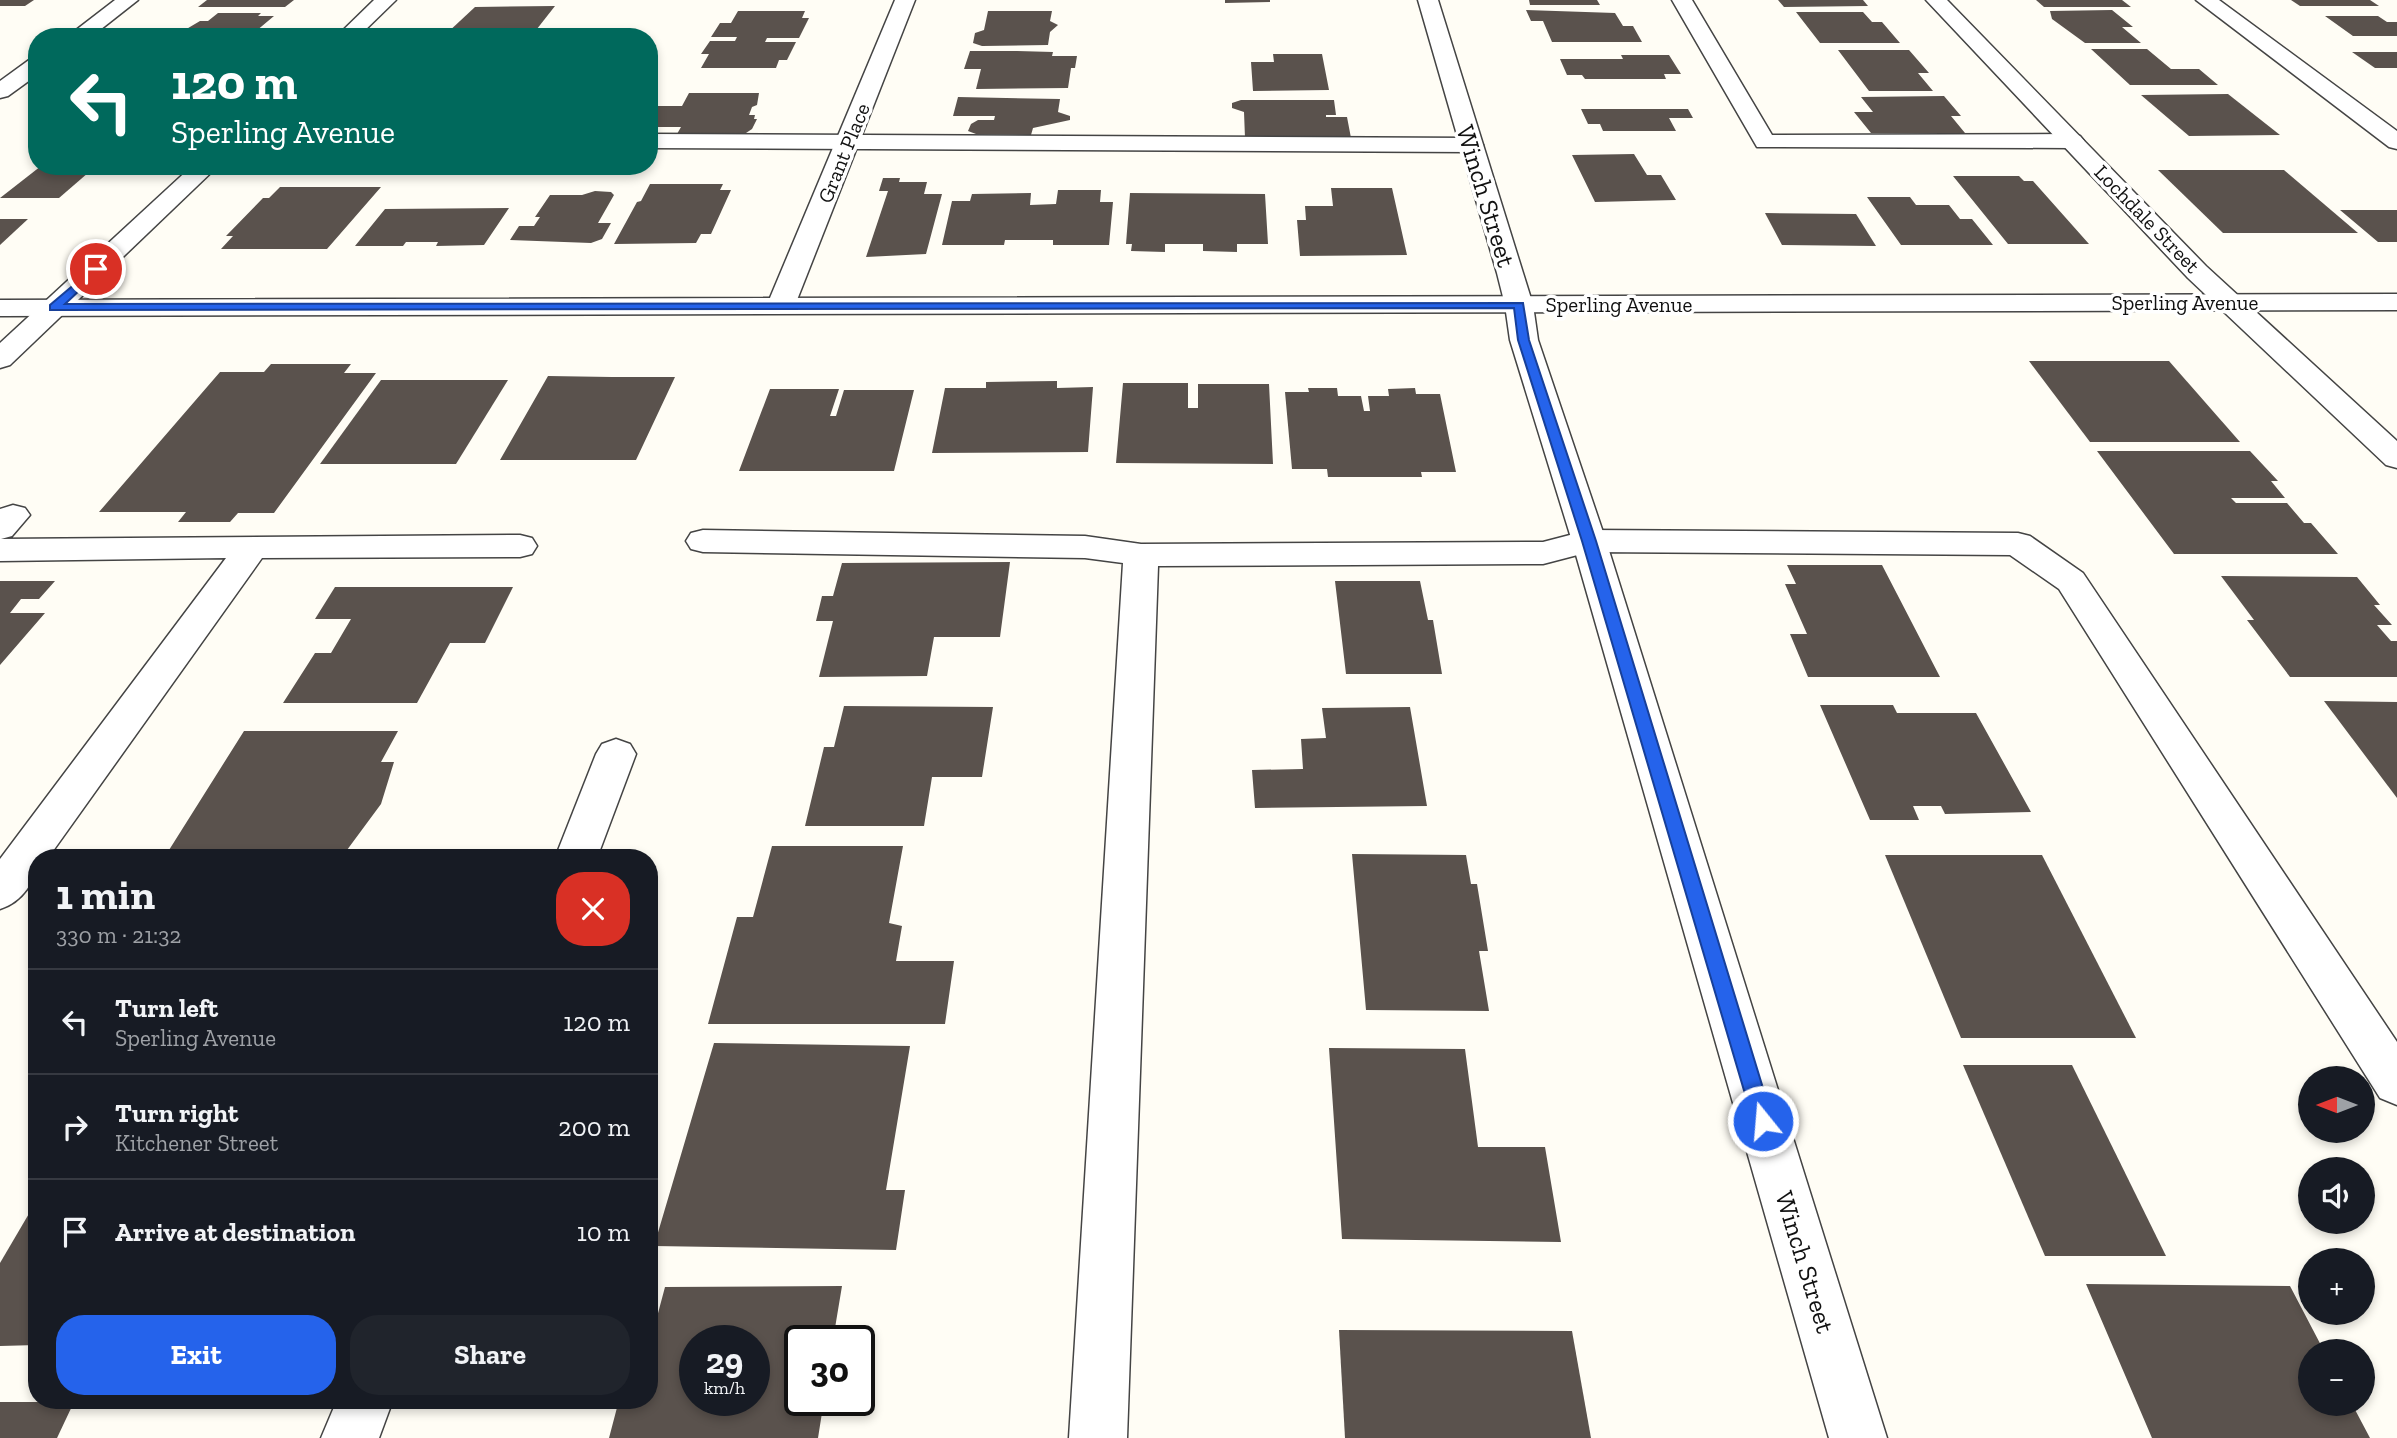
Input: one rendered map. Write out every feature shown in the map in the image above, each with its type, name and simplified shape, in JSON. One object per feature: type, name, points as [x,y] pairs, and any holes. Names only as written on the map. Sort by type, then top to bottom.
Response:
[{"type":"street","points":[[89,28],[128,0]]},
{"type":"street","points":[[356,28],[386,0]]},
{"type":"street","name":"Grant Place","points":[[781,305],[850,141],[905,0]]},
{"type":"street","name":"Winch Street","points":[[1428,0],[1519,305],[1524,340],[1589,541],[1858,1438]]},
{"type":"street","points":[[1682,0],[1765,142],[2072,141]]},
{"type":"street","name":"Lochdale Street","points":[[1936,0],[2197,272],[2397,458]]},
{"type":"street","points":[[2206,0],[2397,142]]},
{"type":"street","points":[[0,91],[28,71]]},
{"type":"street","points":[[658,141],[1471,145]]},
{"type":"street","points":[[0,359],[196,175]]},
{"type":"street","name":"Sperling Avenue","points":[[0,308],[2397,302]]},
{"type":"street","points":[[703,541],[1085,547],[1141,555],[1543,553],[1589,541],[2018,544],[2071,581],[2397,1083]]},
{"type":"street","points":[[0,550],[520,546]]},
{"type":"street","points":[[31,849],[252,547]]},
{"type":"street","points":[[1098,1438],[1141,555]]},
{"type":"street","points":[[579,849],[616,754]]},
{"type":"street","points":[[0,892],[28,854]]},
{"type":"street","points":[[350,1438],[361,1409]]},
{"type":"building","points":[[0,0],[34,0],[25,6],[0,6]]},
{"type":"building","points":[[207,0],[294,0],[285,7],[198,7]]},
{"type":"building","points":[[1225,0],[1270,0],[1270,2],[1225,3]]},
{"type":"building","points":[[1529,0],[1597,0],[1600,5],[1530,5]]},
{"type":"building","points":[[1778,0],[1863,0],[1868,6],[1784,7]]},
{"type":"building","points":[[2036,0],[2122,0],[2131,7],[2044,7]]},
{"type":"building","points":[[2291,0],[2370,0],[2379,6],[2300,6]]},
{"type":"building","points":[[555,6],[538,28],[452,28],[475,7]]},
{"type":"building","points":[[1526,10],[1615,13],[1623,26],[1633,26],[1642,42],[1552,42],[1543,21],[1531,21]]},
{"type":"building","points":[[2112,10],[2133,27],[2122,27],[2141,43],[2085,43],[2052,19],[2050,11]]},
{"type":"building","points":[[738,11],[805,11],[802,18],[809,18],[799,38],[767,38],[765,42],[796,42],[787,60],[779,60],[776,68],[701,68],[709,54],[701,54],[710,41],[735,41],[737,37],[711,37],[720,23],[731,23]]},
{"type":"building","points":[[988,11],[1052,11],[1050,21],[1058,25],[1050,32],[1048,45],[982,46],[973,43],[975,33],[984,30]]},
{"type":"building","points":[[1796,12],[1863,12],[1872,22],[1882,22],[1900,43],[1820,43]]},
{"type":"building","points":[[218,13],[261,13],[258,16],[274,16],[260,28],[188,28],[200,21],[208,21]]},
{"type":"building","points":[[2325,16],[2378,16],[2387,22],[2397,22],[2397,36],[2353,36]]},
{"type":"building","points":[[2091,49],[2147,49],[2171,69],[2199,69],[2218,85],[2130,85]]},
{"type":"building","points":[[1838,50],[1909,50],[1929,73],[1918,73],[1933,91],[1869,91]]},
{"type":"building","points":[[970,51],[1053,52],[1052,56],[1077,56],[1075,68],[1071,68],[1068,88],[976,89],[981,69],[964,69]]},
{"type":"building","points":[[2352,52],[2397,52],[2397,68],[2375,68]]},
{"type":"building","points":[[1273,54],[1322,54],[1329,90],[1253,91],[1251,62],[1274,62]]},
{"type":"building","points":[[1621,55],[1669,55],[1681,74],[1664,74],[1666,79],[1585,79],[1582,75],[1567,75],[1560,59],[1623,59]]},
{"type":"building","points":[[689,93],[759,93],[757,105],[752,107],[749,115],[755,115],[754,119],[757,119],[752,129],[746,133],[677,134],[681,127],[658,127],[658,106],[682,106]]},
{"type":"building","points":[[2228,94],[2280,135],[2189,136],[2141,95]]},
{"type":"building","points":[[1944,96],[1961,116],[1951,116],[1965,133],[1871,133],[1854,112],[1873,112],[1861,97]]},
{"type":"building","points":[[958,97],[1060,99],[1058,112],[1070,116],[1070,120],[1033,128],[1031,135],[976,134],[968,131],[971,124],[978,120],[994,120],[995,116],[953,116]]},
{"type":"building","points":[[1241,100],[1334,100],[1336,115],[1326,117],[1347,117],[1351,138],[1245,138],[1244,112],[1232,108],[1232,103]]},
{"type":"building","points":[[1581,109],[1688,109],[1693,118],[1669,118],[1676,131],[1603,131],[1600,124],[1588,124]]},
{"type":"building","points":[[1634,154],[1647,175],[1661,175],[1676,200],[1595,202],[1572,155]]},
{"type":"building","points":[[2158,170],[2284,170],[2358,233],[2223,233]]},
{"type":"building","points":[[29,175],[86,175],[59,198],[0,198]]},
{"type":"building","points":[[1953,176],[2019,176],[2024,181],[2033,181],[2089,244],[2008,244]]},
{"type":"building","points":[[883,178],[900,178],[899,182],[927,182],[924,194],[942,194],[926,254],[866,257],[888,191],[879,191]]},
{"type":"building","points":[[650,184],[723,184],[720,190],[731,190],[711,234],[701,234],[696,243],[614,244]]},
{"type":"building","points":[[280,187],[381,187],[327,249],[221,249],[233,236],[226,236],[263,198],[269,198]]},
{"type":"building","points":[[1331,188],[1392,188],[1407,255],[1300,256],[1297,220],[1306,220],[1305,206],[1333,206]]},
{"type":"building","points":[[1058,190],[1101,190],[1100,202],[1113,202],[1109,245],[1053,245],[1053,240],[1005,240],[1004,245],[942,245],[952,201],[970,201],[972,194],[1031,193],[1030,205],[1056,204]]},
{"type":"building","points":[[595,191],[611,192],[614,195],[598,223],[611,223],[602,239],[591,243],[510,240],[519,226],[534,226],[540,217],[535,217],[550,195],[582,195]]},
{"type":"building","points":[[1130,193],[1265,194],[1268,244],[1237,244],[1237,252],[1203,251],[1203,244],[1165,244],[1165,252],[1131,251],[1132,244],[1126,244]]},
{"type":"building","points":[[1867,197],[1910,197],[1916,205],[1949,205],[1960,219],[1972,219],[1993,245],[1901,245]]},
{"type":"building","points":[[509,208],[484,245],[436,246],[438,242],[406,242],[403,246],[355,246],[385,209]]},
{"type":"building","points":[[2340,210],[2397,210],[2397,242],[2378,242]]},
{"type":"building","points":[[1765,213],[1856,214],[1876,246],[1782,245]]},
{"type":"building","points":[[0,219],[28,219],[0,245]]},
{"type":"building","points":[[2029,361],[2169,361],[2240,442],[2090,442]]},
{"type":"building","points":[[271,364],[351,364],[344,373],[376,373],[274,513],[238,513],[230,522],[178,522],[186,512],[99,512],[220,372],[264,372]]},
{"type":"building","points":[[548,376],[675,377],[636,460],[500,460]]},
{"type":"building","points":[[381,380],[508,380],[456,464],[320,464]]},
{"type":"building","points":[[1057,381],[1057,388],[1093,387],[1088,452],[932,453],[945,388],[986,388],[986,382]]},
{"type":"building","points":[[1123,383],[1188,383],[1188,408],[1198,408],[1198,384],[1269,384],[1273,464],[1116,463]]},
{"type":"building","points":[[1308,388],[1337,388],[1338,396],[1361,396],[1364,411],[1370,411],[1368,396],[1389,396],[1388,389],[1415,388],[1416,394],[1440,394],[1456,472],[1421,472],[1422,477],[1328,477],[1327,469],[1292,469],[1285,392],[1309,392]]},
{"type":"building","points":[[770,389],[839,389],[830,416],[836,416],[844,390],[914,390],[894,471],[739,471]]},
{"type":"building","points":[[2097,451],[2250,451],[2278,481],[2271,481],[2285,498],[2231,498],[2236,503],[2287,503],[2304,523],[2311,523],[2338,554],[2174,554]]},
{"type":"building","points":[[1010,562],[1000,637],[934,637],[927,676],[819,677],[833,621],[816,621],[822,596],[833,596],[842,563]]},
{"type":"building","points":[[1787,565],[1882,565],[1940,677],[1808,677],[1790,634],[1807,634],[1785,584],[1796,584]]},
{"type":"building","points":[[2221,576],[2357,577],[2380,605],[2374,605],[2392,625],[2377,625],[2391,641],[2397,641],[2397,677],[2290,677],[2247,620],[2254,620]]},
{"type":"building","points":[[0,581],[55,581],[39,599],[21,599],[10,613],[45,613],[0,665]]},
{"type":"building","points":[[1335,581],[1420,581],[1428,620],[1433,620],[1442,674],[1346,674]]},
{"type":"building","points":[[335,587],[513,587],[485,643],[450,643],[417,703],[283,703],[315,653],[331,653],[351,619],[315,619]]},
{"type":"building","points":[[2324,701],[2397,702],[2397,798]]},
{"type":"building","points":[[1820,705],[1893,705],[1897,713],[1976,713],[2031,812],[1945,814],[1941,806],[1913,806],[1919,820],[1870,820]]},
{"type":"building","points":[[844,706],[993,707],[982,777],[932,777],[924,826],[805,826],[824,747],[834,747]]},
{"type":"building","points":[[1410,707],[1427,806],[1255,808],[1252,770],[1303,769],[1301,739],[1326,738],[1322,708]]},
{"type":"building","points":[[244,731],[398,731],[381,762],[394,762],[381,804],[348,849],[170,849]]},
{"type":"building","points":[[772,846],[903,846],[889,923],[902,926],[896,961],[954,961],[945,1024],[708,1024],[737,917],[753,917]]},
{"type":"building","points":[[1352,854],[1466,855],[1471,884],[1477,884],[1488,951],[1479,951],[1489,1011],[1366,1010]]},
{"type":"building","points":[[1885,855],[2042,855],[2136,1038],[1961,1038]]},
{"type":"building","points":[[714,1043],[910,1046],[886,1190],[905,1190],[896,1250],[658,1246],[658,1232]]},
{"type":"building","points":[[1329,1048],[1465,1049],[1478,1147],[1545,1147],[1561,1242],[1342,1239]]},
{"type":"building","points":[[1963,1065],[2072,1065],[2166,1256],[2045,1256]]},
{"type":"building","points":[[28,1215],[28,1345],[0,1346],[0,1263]]},
{"type":"building","points":[[2086,1284],[2290,1286],[2298,1301],[2298,1325],[2310,1325],[2318,1339],[2298,1339],[2298,1416],[2358,1416],[2370,1438],[2152,1438]]},
{"type":"building","points":[[842,1286],[836,1325],[784,1325],[784,1416],[821,1416],[818,1438],[609,1438],[617,1409],[658,1409],[658,1313],[665,1287]]},
{"type":"building","points":[[1339,1330],[1572,1331],[1591,1438],[1345,1438]]},
{"type":"building","points":[[0,1402],[28,1402],[28,1409],[71,1409],[57,1438],[0,1438]]},
{"type":"route","points":[[96,269],[54,308],[1519,305],[1524,340],[1589,541],[1763,1121]]}]
